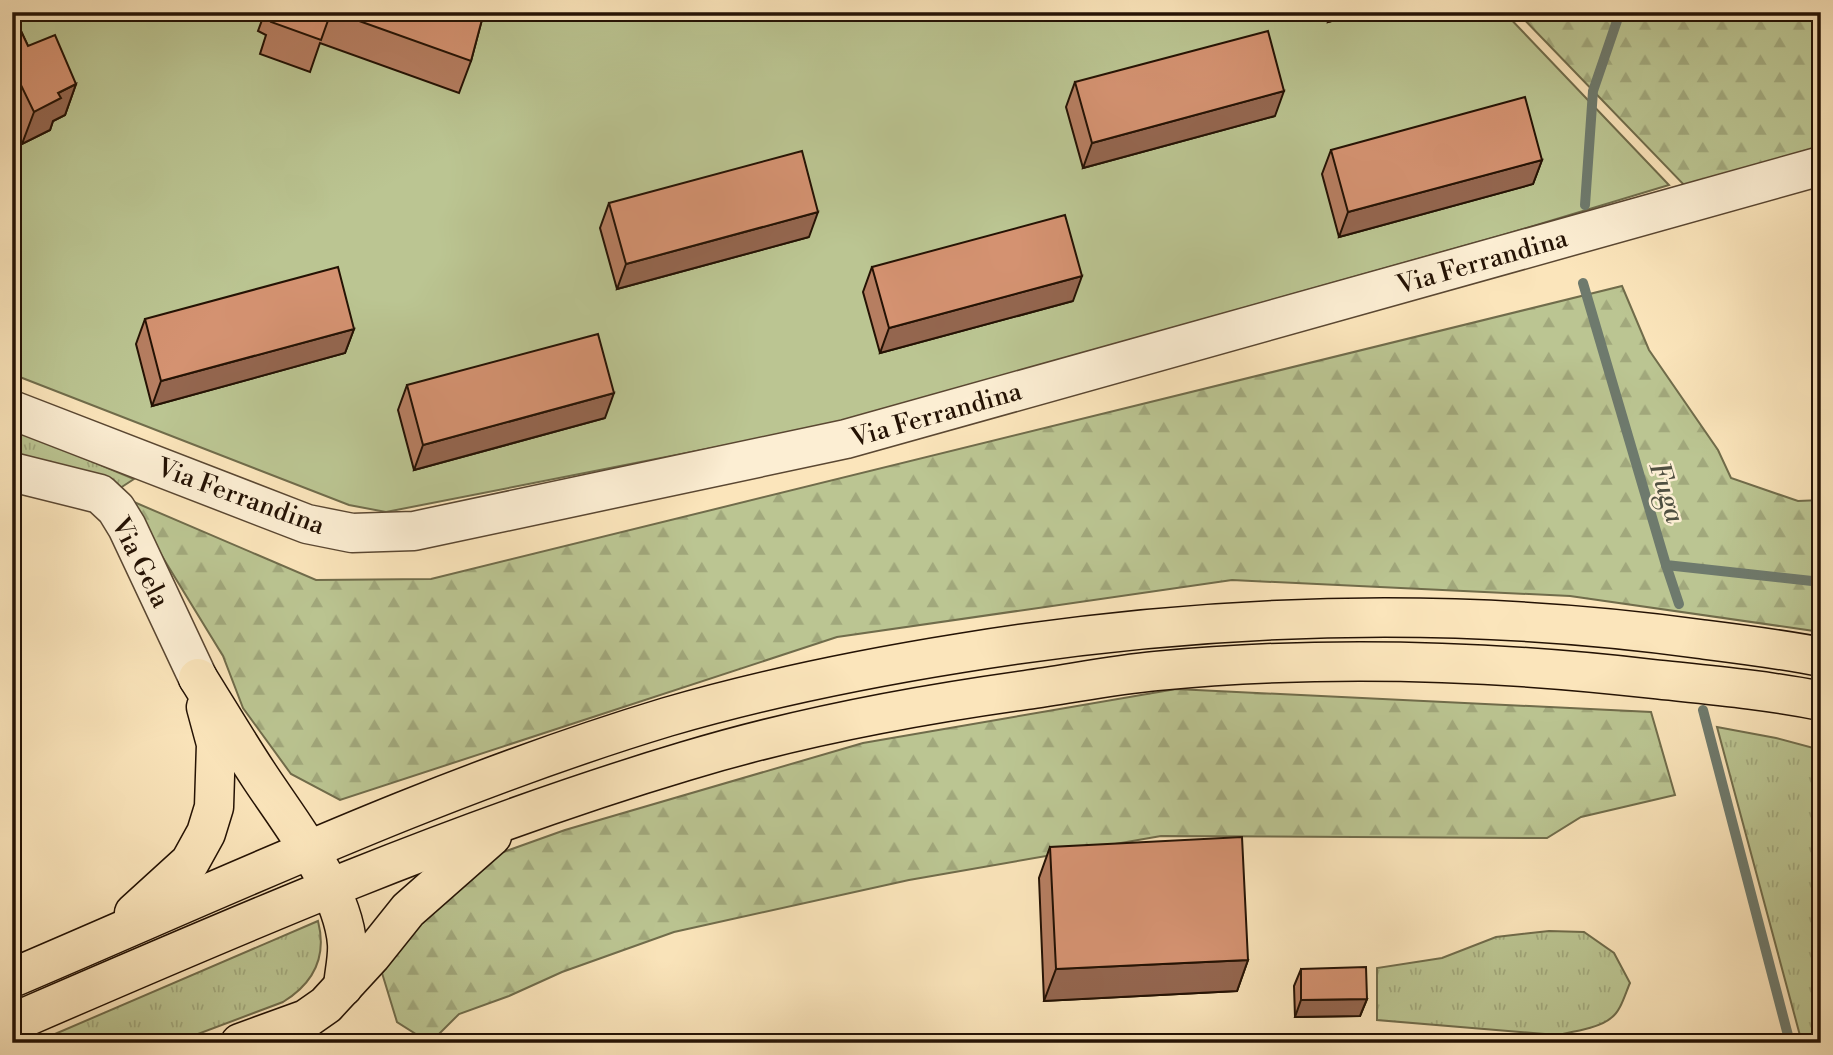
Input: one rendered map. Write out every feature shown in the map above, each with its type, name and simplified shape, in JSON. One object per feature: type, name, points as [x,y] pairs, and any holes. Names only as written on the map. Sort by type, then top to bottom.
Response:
[{"type":"main road","points":[[12,978],[308,849],[504,773],[665,718],[738,697],[877,667],[1030,642],[1146,627],[1259,619],[1398,617],[1532,621],[1666,634],[1821,657]]},
{"type":"main road","points":[[12,1023],[217,933],[515,817],[687,760],[828,723],[937,703],[1154,671],[1318,663],[1416,662],[1559,668],[1688,682],[1821,701]]},
{"type":"main road","points":[[198,678],[308,849],[330,889],[339,912],[346,944],[343,987]]},
{"type":"main road","points":[[104,939],[190,862],[206,833],[214,807],[216,744],[198,678]]},
{"type":"main road","points":[[240,1043],[306,1019],[326,1006],[408,910],[515,817]]},
{"type":"street","name":"Via Ferrandina","points":[[12,410],[307,524],[352,533],[414,531],[846,439],[1821,166]]},
{"type":"street","name":"Via Gela","points":[[12,472],[100,494],[116,509],[198,678]]},
{"type":"green space","points":[[12,12],[1504,12],[1669,185],[1503,235],[824,426],[386,512],[349,505],[12,374]]},
{"type":"green space","points":[[1517,12],[1820,12],[1821,150],[1685,186]]},
{"type":"green space","points":[[1622,286],[1649,350],[1718,450],[1731,478],[1798,501],[1821,500],[1821,632],[1570,596],[1232,580],[837,637],[340,800],[291,774],[243,708],[223,656],[127,499],[316,580],[431,579]]},
{"type":"green space","points":[[12,428],[134,479],[111,494],[12,462]]},
{"type":"green space","points":[[1176,689],[1651,712],[1675,795],[1581,817],[1547,838],[1161,836],[909,880],[674,932],[562,972],[509,996],[459,1014],[430,1043],[397,1022],[382,973],[414,922],[495,855],[565,830],[863,743]]},
{"type":"green space","points":[[1717,727],[1821,750],[1821,1043],[1802,1043]]},
{"type":"green space","points":[[318,921],[321,946],[316,968],[303,986],[283,1002],[174,1043],[34,1043]]},
{"type":"green space","points":[[1549,931],[1584,932],[1614,953],[1630,983],[1617,1011],[1606,1021],[1557,1035],[1377,1020],[1377,968],[1442,958],[1496,937]]},
{"type":"building","points":[[12,12],[28,46],[55,35],[76,84],[58,93],[61,98],[34,112],[20,83],[12,87]]},
{"type":"building","points":[[274,12],[331,12],[321,40],[271,22]]},
{"type":"building","points":[[334,12],[484,12],[471,61]]},
{"type":"building","points":[[1268,31],[1284,91],[1092,143],[1075,82]]},
{"type":"building","points":[[1525,97],[1542,160],[1348,212],[1331,150]]},
{"type":"building","points":[[802,151],[818,212],[626,264],[609,203]]},
{"type":"building","points":[[1065,215],[1082,276],[889,328],[872,267]]},
{"type":"building","points":[[338,267],[354,329],[161,381],[145,319]]},
{"type":"building","points":[[598,334],[614,393],[423,445],[407,385]]},
{"type":"building","points":[[1242,837],[1248,960],[1056,969],[1050,847]]},
{"type":"building","points":[[1366,967],[1367,999],[1301,1000],[1301,969]]},
{"type":"waterway","name":"Fuga","points":[[1585,205],[1593,91],[1620,12]]},
{"type":"waterway","name":"Fuga","points":[[1583,283],[1666,565],[1821,582]]},
{"type":"waterway","points":[[1666,565],[1679,604]]},
{"type":"waterway","points":[[1703,710],[1790,1043]]}]
